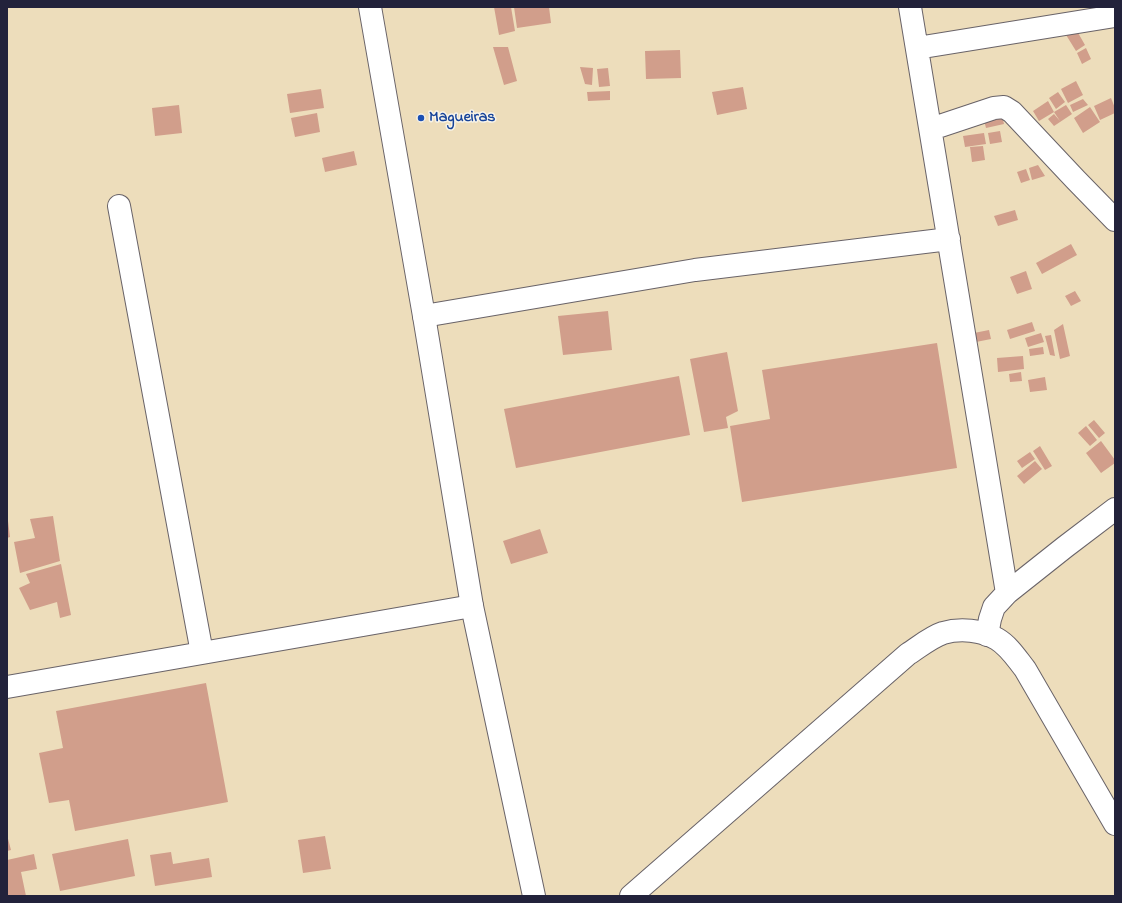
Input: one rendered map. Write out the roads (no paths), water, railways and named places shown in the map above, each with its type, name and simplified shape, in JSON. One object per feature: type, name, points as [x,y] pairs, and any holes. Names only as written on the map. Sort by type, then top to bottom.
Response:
[{"type":"street","points":[[370,7],[424,316],[472,606],[534,896]]},
{"type":"street","points":[[910,7],[1007,593]]},
{"type":"street","points":[[917,48],[1115,16]]},
{"type":"street","points":[[931,128],[994,108],[1004,107],[1012,112],[1074,179],[1115,220]]},
{"type":"street","points":[[119,206],[202,653]]},
{"type":"street","points":[[424,316],[694,270],[949,239]]},
{"type":"street","points":[[986,634],[994,607],[1007,593],[1115,509]]},
{"type":"street","points":[[7,687],[472,606]]},
{"type":"street","points":[[631,896],[908,654],[943,633],[972,631],[986,634],[998,639],[1013,653],[1025,669],[1115,824]]},
{"type":"place","name":"Magueiras","points":[[421,118]]}]
